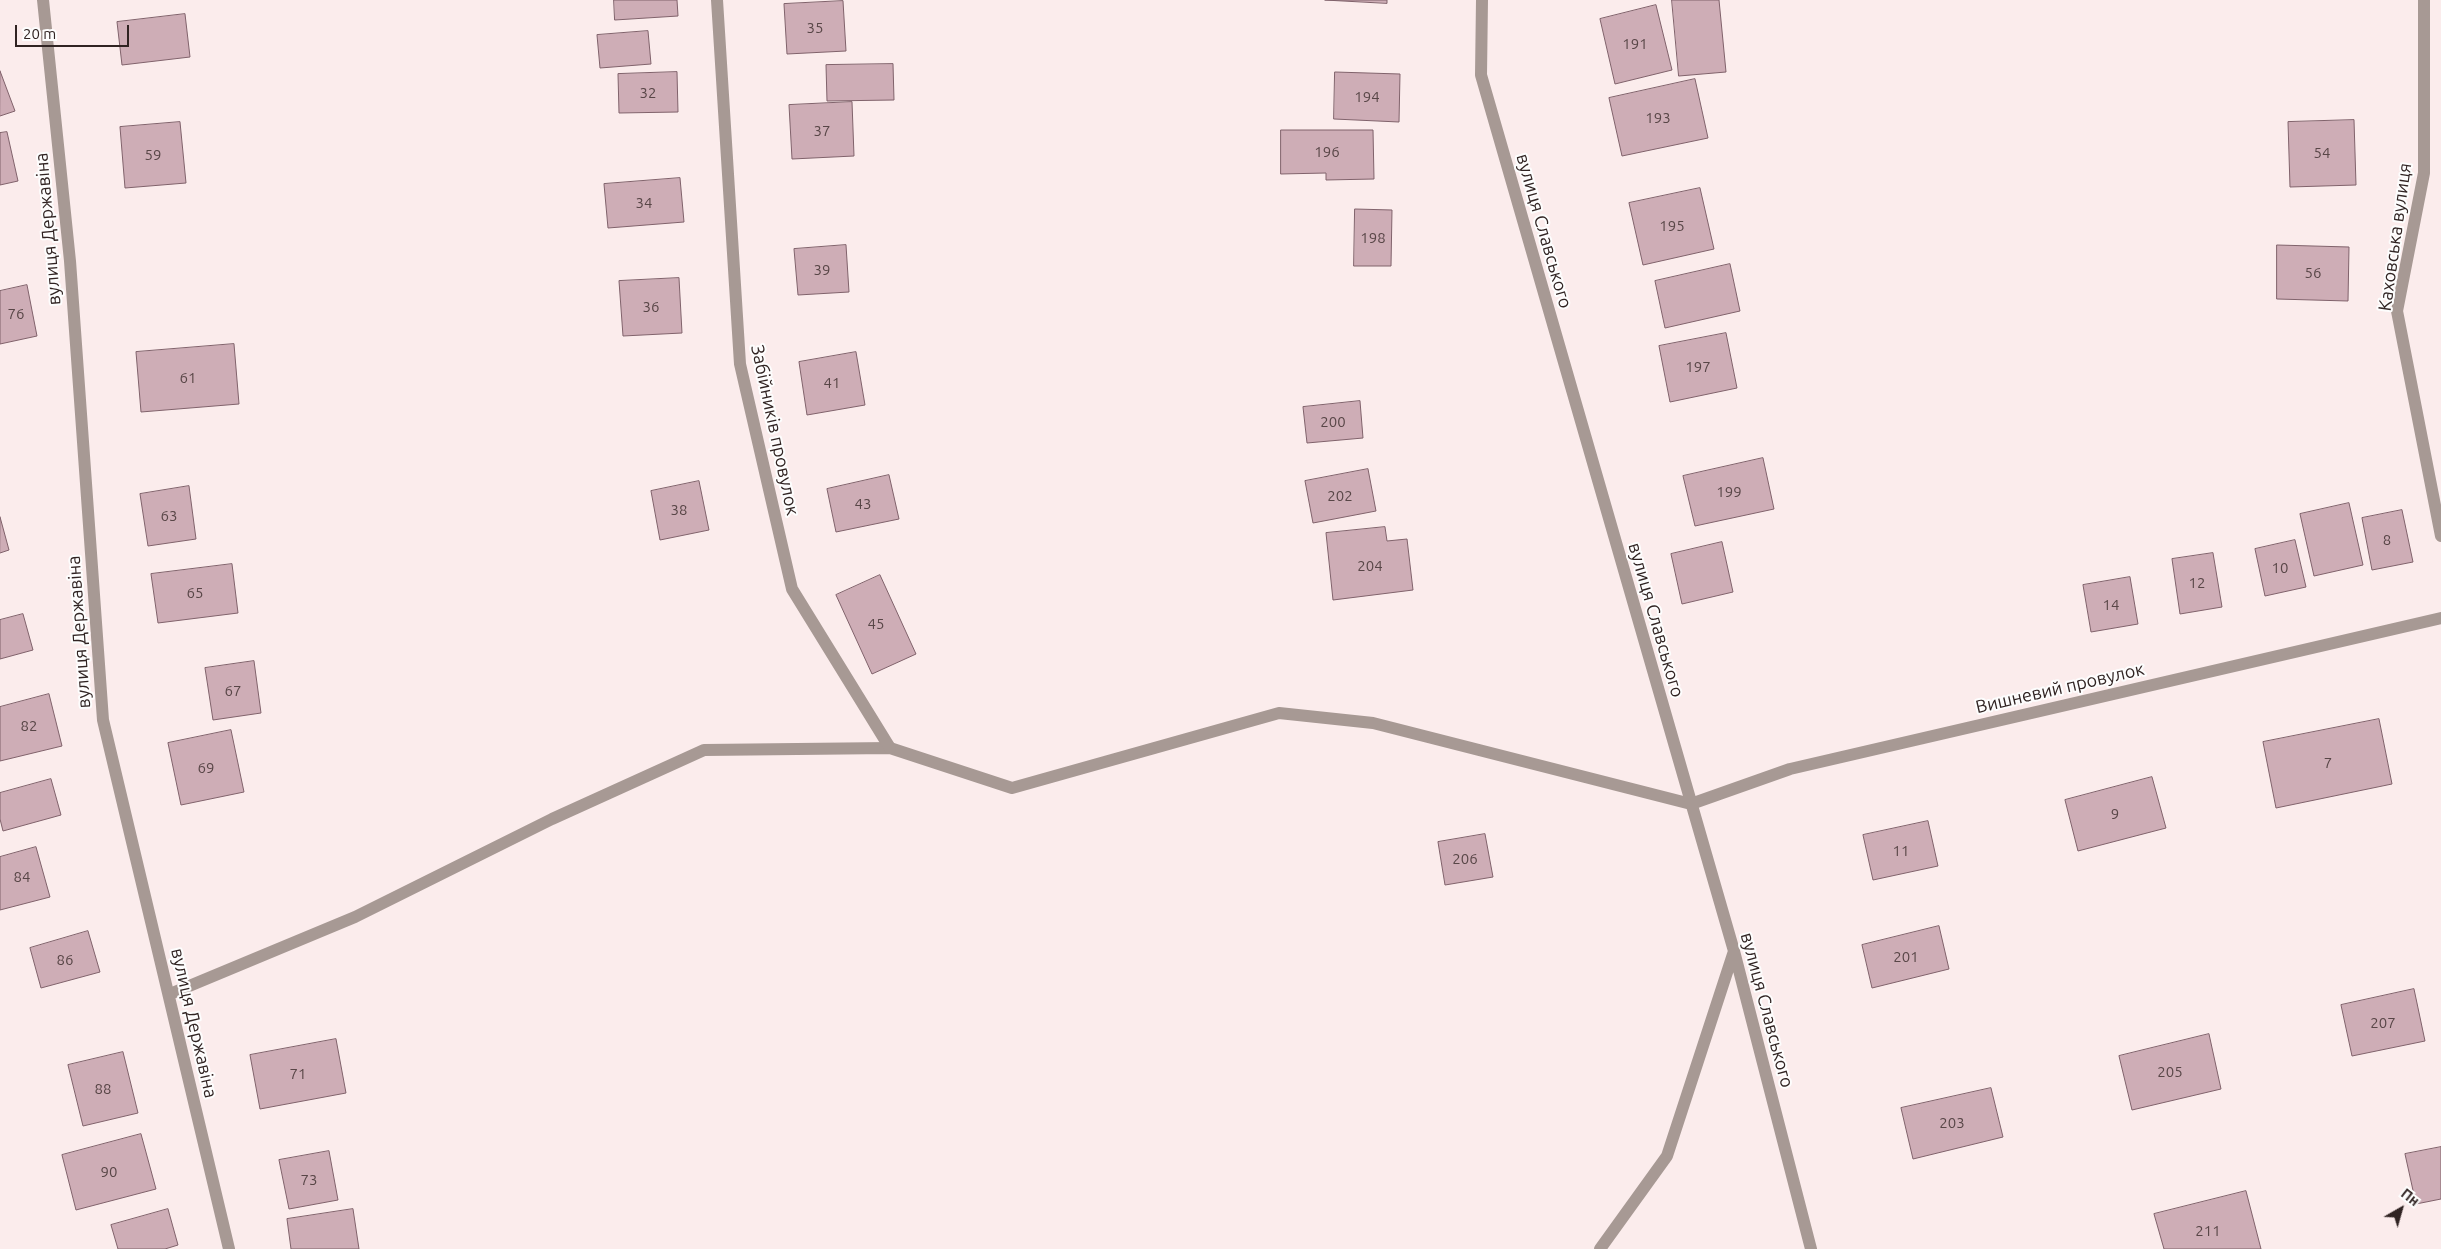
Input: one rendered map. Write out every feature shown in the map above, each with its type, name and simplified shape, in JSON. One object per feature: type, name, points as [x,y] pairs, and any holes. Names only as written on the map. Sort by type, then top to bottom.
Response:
[{"type":"street","name":"вулиця Державіна","points":[[43,0],[70,261],[103,720],[170,994],[229,1249]]},
{"type":"street","name":"Забійників провулок","points":[[717,0],[740,364],[792,589],[890,748]]},
{"type":"street","name":"вулиця Славського","points":[[1482,0],[1481,76],[1734,951],[1811,1249]]},
{"type":"street","name":"Каховська вулиця","points":[[2424,0],[2424,173],[2398,311],[2441,536]]},
{"type":"street","name":"Вишневий провулок","points":[[1691,804],[1790,769],[2441,618]]},
{"type":"street","points":[[170,994],[355,917],[552,819],[704,750],[890,748],[1012,788],[1279,713],[1373,723],[1691,804]]},
{"type":"street","points":[[1600,1249],[1667,1156],[1734,951]]},
{"type":"building","points":[[614,0],[677,0],[678,16],[615,20]]},
{"type":"building","points":[[1325,0],[1387,0],[1387,3]]},
{"type":"building","points":[[1672,0],[1719,0],[1726,72],[1679,76]]},
{"type":"building","points":[[843,1],[846,51],[787,54],[784,4]]},
{"type":"building","points":[[1656,5],[1672,70],[1615,84],[1600,19]]},
{"type":"building","points":[[185,14],[190,57],[122,65],[117,22]]},
{"type":"building","points":[[648,31],[651,64],[600,68],[597,35]]},
{"type":"building","points":[[893,64],[894,100],[827,101],[826,65]]},
{"type":"building","points":[[0,71],[15,111],[0,116]]},
{"type":"building","points":[[677,72],[678,112],[619,113],[618,74]]},
{"type":"building","points":[[1335,72],[1400,74],[1399,122],[1334,119]]},
{"type":"building","points":[[1695,79],[1708,138],[1622,156],[1609,98]]},
{"type":"building","points":[[852,102],[854,156],[792,159],[789,105]]},
{"type":"building","points":[[2354,120],[2356,185],[2290,187],[2288,122]]},
{"type":"building","points":[[180,122],[186,183],[125,188],[120,127]]},
{"type":"building","points":[[1281,130],[1373,130],[1374,179],[1326,180],[1326,173],[1281,174]]},
{"type":"building","points":[[7,132],[18,181],[0,185],[0,133]]},
{"type":"building","points":[[680,178],[684,222],[608,228],[604,184]]},
{"type":"building","points":[[1700,188],[1714,249],[1643,265],[1629,203]]},
{"type":"building","points":[[1355,209],[1392,210],[1391,266],[1354,266]]},
{"type":"building","points":[[846,245],[849,292],[798,295],[794,249]]},
{"type":"building","points":[[2277,245],[2349,247],[2348,301],[2277,299]]},
{"type":"building","points":[[1730,264],[1740,311],[1665,328],[1655,281]]},
{"type":"building","points":[[679,278],[682,333],[623,336],[619,281]]},
{"type":"building","points":[[27,285],[37,336],[0,344],[0,291]]},
{"type":"building","points":[[1726,333],[1737,388],[1670,402],[1659,346]]},
{"type":"building","points":[[234,344],[239,404],[141,412],[136,352]]},
{"type":"building","points":[[856,352],[865,405],[807,415],[799,362]]},
{"type":"building","points":[[1360,401],[1363,438],[1307,443],[1303,407]]},
{"type":"building","points":[[1763,458],[1774,509],[1695,526],[1683,476]]},
{"type":"building","points":[[1368,469],[1376,511],[1313,523],[1305,481]]},
{"type":"building","points":[[889,475],[899,519],[836,532],[827,489]]},
{"type":"building","points":[[699,481],[709,530],[660,540],[651,491]]},
{"type":"building","points":[[189,486],[196,539],[148,546],[140,494]]},
{"type":"building","points":[[2349,503],[2363,565],[2314,576],[2300,514]]},
{"type":"building","points":[[2402,510],[2413,562],[2372,570],[2362,518]]},
{"type":"building","points":[[0,517],[9,550],[0,553]]},
{"type":"building","points":[[1385,527],[1387,541],[1407,539],[1413,590],[1333,600],[1326,533]]},
{"type":"building","points":[[2295,540],[2306,587],[2265,596],[2255,549]]},
{"type":"building","points":[[1722,542],[1733,592],[1682,604],[1671,554]]},
{"type":"building","points":[[2213,553],[2222,607],[2180,614],[2172,559]]},
{"type":"building","points":[[232,564],[238,613],[158,623],[151,574]]},
{"type":"building","points":[[880,575],[916,654],[872,674],[836,595]]},
{"type":"building","points":[[2130,577],[2138,624],[2091,632],[2083,585]]},
{"type":"building","points":[[23,614],[33,650],[0,659],[0,620]]},
{"type":"building","points":[[254,661],[261,713],[213,720],[205,668]]},
{"type":"building","points":[[49,694],[62,746],[0,761],[0,707]]},
{"type":"building","points":[[2379,719],[2392,784],[2276,808],[2263,742]]},
{"type":"building","points":[[231,730],[244,792],[181,805],[168,743]]},
{"type":"building","points":[[2152,777],[2166,828],[2078,851],[2065,800]]},
{"type":"building","points":[[51,779],[61,815],[3,831],[0,819],[0,793]]},
{"type":"building","points":[[1928,821],[1938,866],[1873,880],[1863,835]]},
{"type":"building","points":[[1485,834],[1493,877],[1445,885],[1438,842]]},
{"type":"building","points":[[36,847],[50,897],[0,910],[0,857]]},
{"type":"building","points":[[1939,926],[1949,969],[1872,988],[1862,945]]},
{"type":"building","points":[[88,931],[100,972],[41,988],[30,948]]},
{"type":"building","points":[[2414,989],[2425,1041],[2352,1056],[2341,1005]]},
{"type":"building","points":[[2209,1034],[2221,1089],[2132,1110],[2119,1056]]},
{"type":"building","points":[[336,1039],[346,1093],[260,1109],[250,1055]]},
{"type":"building","points":[[123,1052],[138,1113],[83,1126],[68,1065]]},
{"type":"building","points":[[1991,1088],[2003,1137],[1913,1159],[1901,1108]]},
{"type":"building","points":[[141,1134],[156,1189],[76,1210],[62,1155]]},
{"type":"building","points":[[2441,1147],[2441,1199],[2416,1204],[2405,1154]]},
{"type":"building","points":[[329,1151],[338,1200],[289,1209],[279,1160]]},
{"type":"building","points":[[2246,1191],[2261,1249],[2164,1249],[2154,1214]]},
{"type":"building","points":[[168,1209],[178,1245],[165,1249],[118,1249],[111,1225]]},
{"type":"building","points":[[353,1209],[359,1249],[291,1249],[287,1219]]}]
